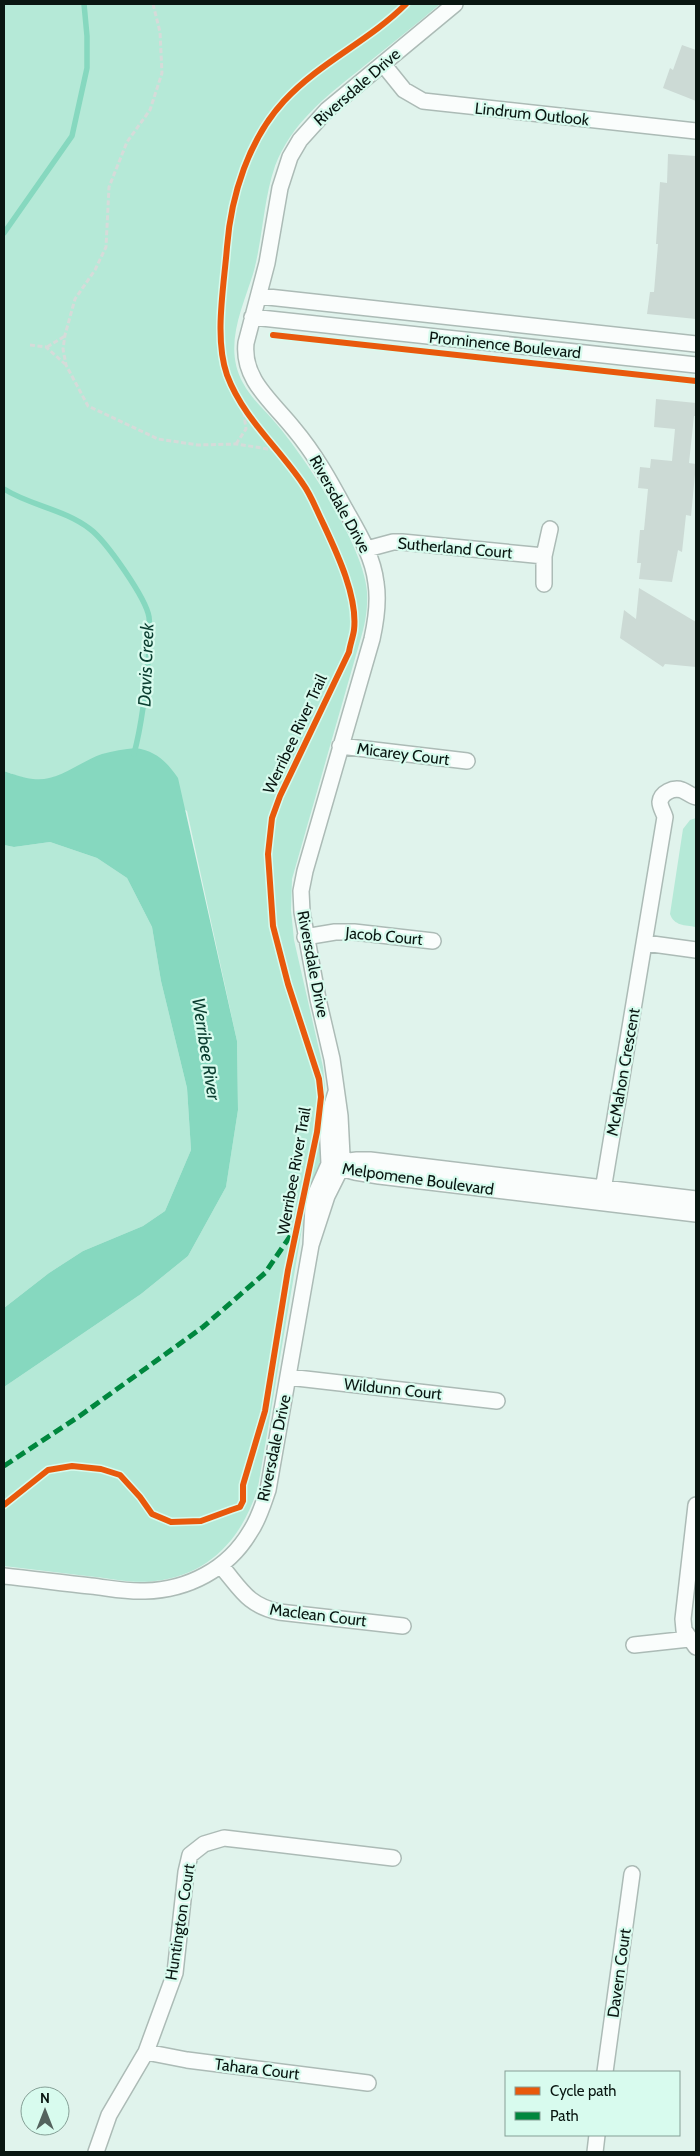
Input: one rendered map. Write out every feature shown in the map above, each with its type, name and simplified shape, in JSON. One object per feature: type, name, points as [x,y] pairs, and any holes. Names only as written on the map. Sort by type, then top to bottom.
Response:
[{"type":"street","name":"Riversdale Drive","points":[[4,1576],[131,1590],[151,1591],[175,1588],[221,1566],[242,1545],[259,1515],[268,1490],[311,1245],[313,1207],[316,1193],[337,1165],[327,1121],[336,1090],[332,1059],[305,937],[302,912],[302,881],[376,624],[376,582],[367,549],[326,474],[310,450],[254,383],[245,353],[252,318],[267,263],[280,188],[290,156],[300,140],[327,110],[455,4]]},
{"type":"street","name":"Lindrum Outlook","points":[[383,64],[404,90],[423,101],[696,131]]},
{"type":"street","name":"Prominence Boulevard","points":[[259,296],[696,344]]},
{"type":"street","name":"Prominence Boulevard","points":[[409,334],[412,313]]},
{"type":"street","name":"Prominence Boulevard","points":[[252,318],[696,365]]},
{"type":"street","name":"Prominence Boulevard","points":[[601,356],[603,333]]},
{"type":"street","points":[[544,584],[544,556],[550,529]]},
{"type":"street","name":"Sutherland Court","points":[[367,549],[392,542],[402,542],[544,556]]},
{"type":"street","name":"Micarey Court","points":[[340,746],[467,761]]},
{"type":"street","name":"McMahon Crescent","points":[[603,1195],[665,817],[660,805],[661,800],[666,793],[674,789],[683,790],[696,797]]},
{"type":"street","name":"Jacob Court","points":[[305,937],[335,932],[354,932],[433,941]]},
{"type":"street","points":[[645,943],[696,950]]},
{"type":"street","name":"Melpomene Boulevard","points":[[337,1165],[370,1160],[603,1195],[696,1214]]},
{"type":"street","name":"Melpomene Boulevard","points":[[603,1195],[696,1199]]},
{"type":"street","name":"Wildunn Court","points":[[288,1378],[497,1401]]},
{"type":"street","points":[[634,1645],[692,1643],[684,1630],[683,1620],[696,1505]]},
{"type":"street","name":"Maclean Court","points":[[221,1566],[248,1598],[262,1608],[279,1612],[403,1626]]},
{"type":"street","name":"Huntington Court","points":[[96,2152],[109,2115],[146,2052],[175,1974],[186,1872],[190,1855],[204,1844],[224,1838],[394,1858]]},
{"type":"street","name":"Davern Court","points":[[605,2071],[632,1874]]},
{"type":"street","name":"Tahara Court","points":[[146,2052],[187,2060],[368,2083]]},
{"type":"street","points":[[594,2152],[597,2136]]},
{"type":"path","points":[[153,4],[160,32],[162,73],[150,110],[126,142],[110,187],[106,247],[95,270],[74,299],[63,349],[66,365],[88,406],[158,439],[198,445],[236,444],[275,450]]},
{"type":"path","points":[[46,347],[65,335]]},
{"type":"path","points":[[30,345],[46,347],[66,365]]},
{"type":"path","points":[[239,399],[253,422]]},
{"type":"path","points":[[236,444],[246,429],[243,408]]},
{"type":"path","points":[[270,443],[281,457]]},
{"type":"shaded area","points":[[4,4],[440,4],[321,102],[290,137],[275,166],[271,179],[253,274],[236,328],[235,356],[237,369],[243,383],[305,461],[333,506],[356,552],[364,573],[367,605],[362,635],[292,879],[291,910],[294,940],[323,1067],[325,1088],[323,1163],[307,1199],[258,1487],[252,1505],[233,1537],[208,1562],[192,1571],[175,1577],[147,1582],[4,1566],[4,1387],[141,1294],[188,1256],[226,1187],[238,1110],[237,1041],[187,811],[101,755],[60,775],[43,780],[22,778],[4,771]]},
{"type":"shaded area","points":[[696,818],[696,927],[677,923],[670,914],[683,829],[690,820]]},
{"type":"shaded area","points":[[50,842],[97,858],[127,878],[152,927],[161,981],[187,1088],[191,1150],[165,1211],[143,1226],[83,1251],[49,1273],[4,1308],[4,845],[14,847]]},
{"type":"water","name":"Werribee River","points":[[136,748],[143,749],[160,758],[178,778],[237,1041],[238,1110],[226,1187],[188,1256],[141,1294],[4,1387],[4,1308],[49,1273],[83,1251],[143,1226],[165,1211],[191,1150],[187,1088],[161,981],[152,927],[127,878],[97,858],[50,842],[14,847],[4,845],[4,771],[26,778],[42,779],[60,775],[102,754]]},
{"type":"building","points":[[682,45],[696,50],[696,101],[663,88],[670,68],[673,70]]},
{"type":"building","points":[[668,154],[696,156],[696,319],[647,314],[650,292],[654,292],[660,182],[667,183]]},
{"type":"building","points":[[656,399],[696,403],[696,416],[694,416],[689,463],[696,464],[691,516],[686,515],[682,552],[678,550],[672,582],[639,579],[641,563],[637,563],[640,530],[644,530],[648,489],[638,488],[640,467],[650,468],[651,459],[672,461],[675,429],[654,427]]},
{"type":"building","points":[[639,588],[696,622],[696,667],[665,664],[663,667],[620,638],[624,610],[636,619]]},
{"type":"waterway","name":"Davis Creek","points":[[4,233],[72,136],[87,68],[84,4]]},
{"type":"waterway","name":"Davis Creek","points":[[4,489],[25,500],[80,522],[90,529],[106,545],[141,597],[149,617],[150,640],[143,708],[134,754]]},
{"type":"marked path","points":[[4,1466],[81,1415],[203,1327],[265,1273],[293,1232]]},
{"type":"cycle path","name":"Werribee River Trail","points":[[4,1505],[48,1470],[72,1466],[101,1469],[120,1475],[140,1497],[152,1514],[171,1522],[201,1521],[240,1507],[243,1501],[243,1485],[265,1411],[288,1270],[317,1132],[321,1097],[319,1079],[288,984],[273,926],[268,854],[272,818],[280,796],[349,652],[354,630],[354,617],[353,603],[345,574],[311,497],[293,470],[251,419],[234,391],[227,375],[223,360],[220,329],[229,227],[244,169],[252,150],[272,116],[298,87],[392,17],[406,4]]},
{"type":"cycle path","points":[[273,335],[696,381]]}]
